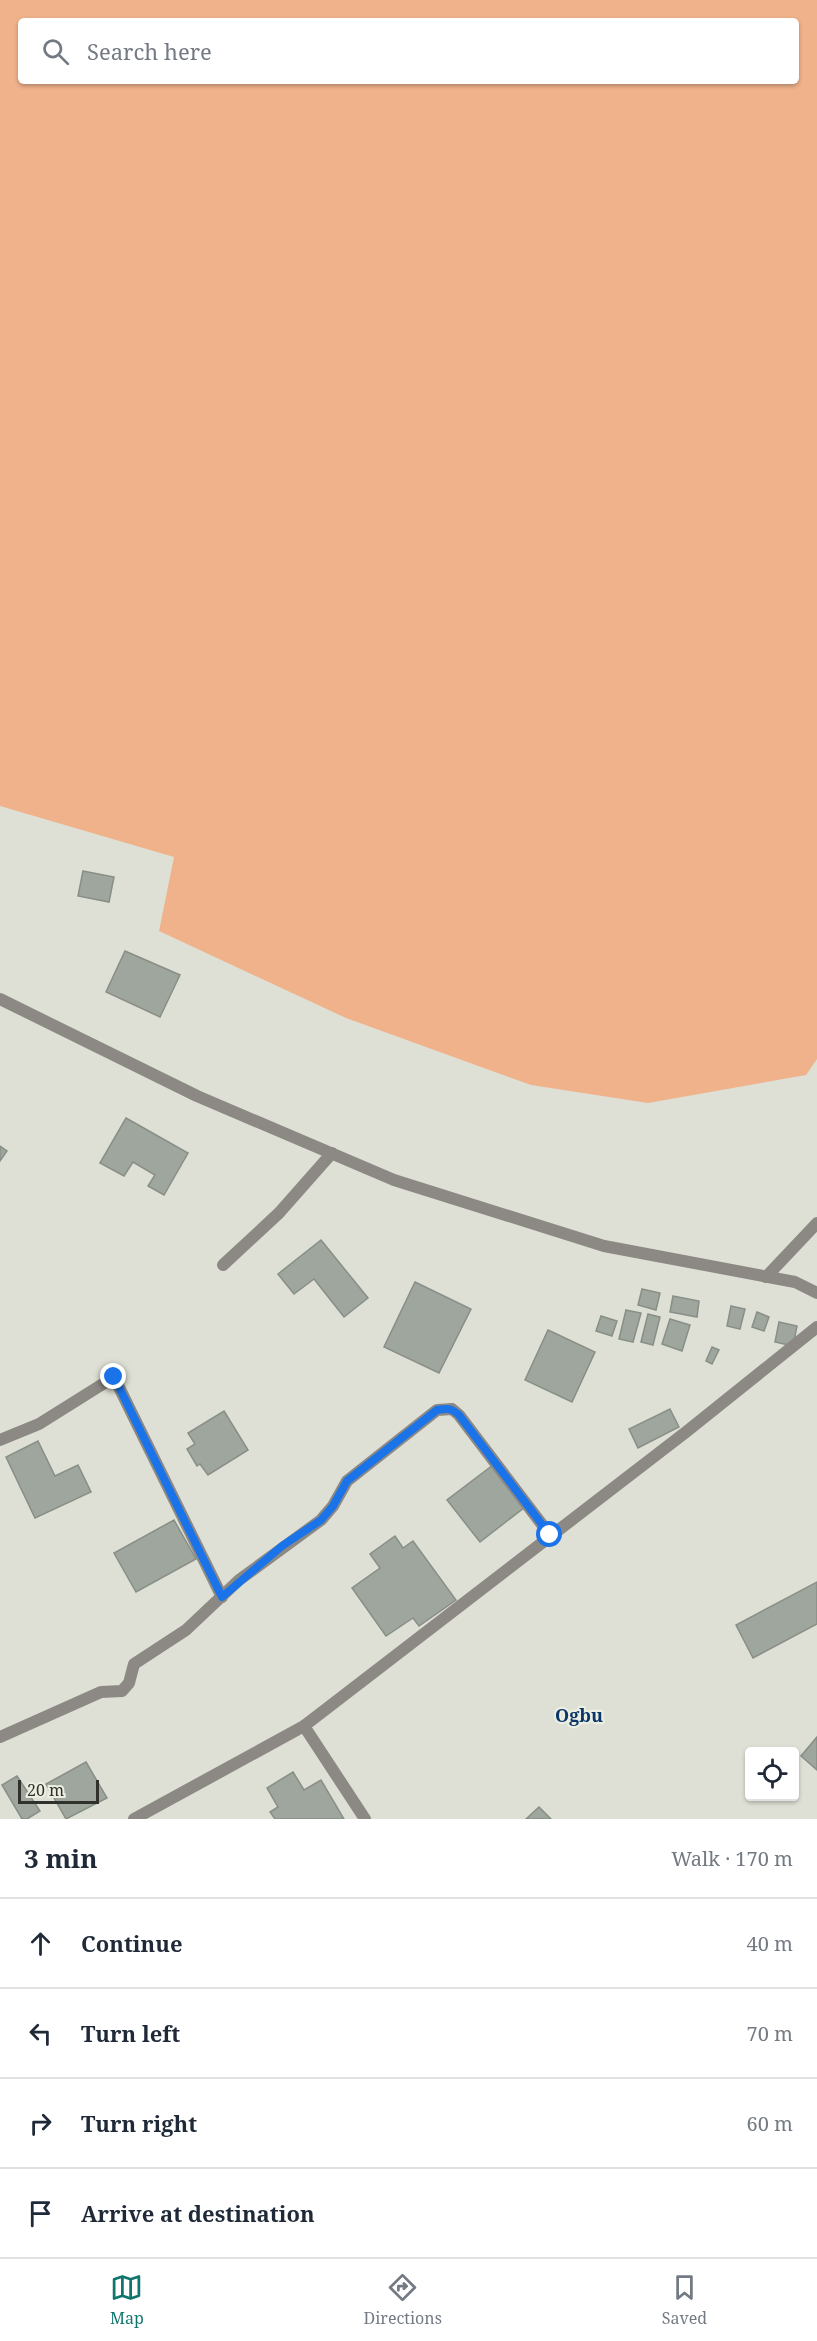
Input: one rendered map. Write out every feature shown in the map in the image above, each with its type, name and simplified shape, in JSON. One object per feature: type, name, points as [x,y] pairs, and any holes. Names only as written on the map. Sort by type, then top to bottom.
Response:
[{"type":"street","points":[[0,999],[197,1096],[394,1180],[604,1246],[795,1282],[817,1293]]},
{"type":"street","points":[[223,1265],[279,1213],[332,1153]]},
{"type":"street","points":[[766,1277],[817,1223]]},
{"type":"street","points":[[134,1819],[303,1726],[817,1327]]},
{"type":"street","points":[[0,1440],[39,1424],[114,1377],[222,1597]]},
{"type":"street","points":[[0,1737],[101,1692],[122,1692],[129,1683],[134,1664],[186,1630],[282,1546],[321,1520],[333,1506],[347,1481],[437,1410],[452,1409],[459,1415],[550,1535]]},
{"type":"street","points":[[303,1726],[365,1819]]},
{"type":"shaded area","points":[[0,0],[817,0],[817,1059],[806,1075],[648,1103],[531,1085],[346,1018],[159,931],[174,857],[0,806]]},
{"type":"building","points":[[83,871],[114,877],[109,902],[78,896]]},
{"type":"building","points":[[125,951],[180,975],[160,1017],[106,992]]},
{"type":"building","points":[[126,1118],[188,1153],[164,1195],[148,1186],[155,1175],[133,1162],[124,1176],[100,1163]]},
{"type":"building","points":[[0,1146],[7,1151],[0,1161]]},
{"type":"building","points":[[321,1240],[368,1298],[344,1317],[314,1279],[294,1294],[278,1274]]},
{"type":"building","points":[[415,1282],[471,1309],[439,1373],[384,1347]]},
{"type":"building","points":[[642,1289],[660,1293],[656,1310],[638,1305]]},
{"type":"building","points":[[673,1296],[699,1301],[697,1317],[670,1312]]},
{"type":"building","points":[[731,1306],[745,1309],[740,1329],[727,1326]]},
{"type":"building","points":[[626,1310],[641,1313],[633,1342],[619,1339]]},
{"type":"building","points":[[757,1312],[769,1317],[764,1331],[752,1327]]},
{"type":"building","points":[[648,1314],[660,1317],[653,1345],[641,1342]]},
{"type":"building","points":[[601,1316],[617,1321],[612,1336],[596,1331]]},
{"type":"building","points":[[670,1319],[690,1325],[682,1351],[662,1344]]},
{"type":"building","points":[[779,1322],[797,1326],[793,1346],[775,1342]]},
{"type":"building","points":[[548,1330],[595,1352],[572,1402],[525,1380]]},
{"type":"building","points":[[712,1347],[719,1350],[712,1364],[706,1361]]},
{"type":"building","points":[[670,1409],[679,1427],[638,1448],[629,1429]]},
{"type":"building","points":[[224,1411],[248,1450],[208,1475],[200,1464],[197,1466],[187,1449],[195,1444],[188,1433]]},
{"type":"building","points":[[38,1441],[55,1476],[78,1465],[91,1492],[35,1518],[6,1457]]},
{"type":"building","points":[[493,1465],[525,1507],[480,1542],[447,1500]]},
{"type":"building","points":[[174,1520],[196,1559],[136,1592],[114,1553]]},
{"type":"building","points":[[395,1536],[403,1548],[413,1541],[456,1600],[419,1626],[413,1618],[386,1636],[352,1588],[380,1568],[370,1554]]},
{"type":"building","points":[[817,1582],[817,1624],[753,1658],[736,1625]]},
{"type":"building","points":[[817,1737],[817,1770],[801,1756]]},
{"type":"building","points":[[86,1762],[107,1798],[66,1819],[46,1784]]},
{"type":"building","points":[[293,1772],[304,1790],[321,1780],[344,1819],[275,1819],[270,1812],[278,1807],[267,1788]]},
{"type":"building","points":[[17,1776],[40,1811],[27,1819],[22,1819],[2,1785]]},
{"type":"building","points":[[539,1807],[551,1819],[526,1819]]},
{"type":"district","name":"Ogbu","points":[[579,1716]]},
{"type":"route","points":[[114,1377],[222,1597],[239,1580],[282,1546],[321,1520],[333,1506],[347,1481],[360,1469],[437,1410],[446,1408],[452,1409],[459,1415],[550,1535]]}]
